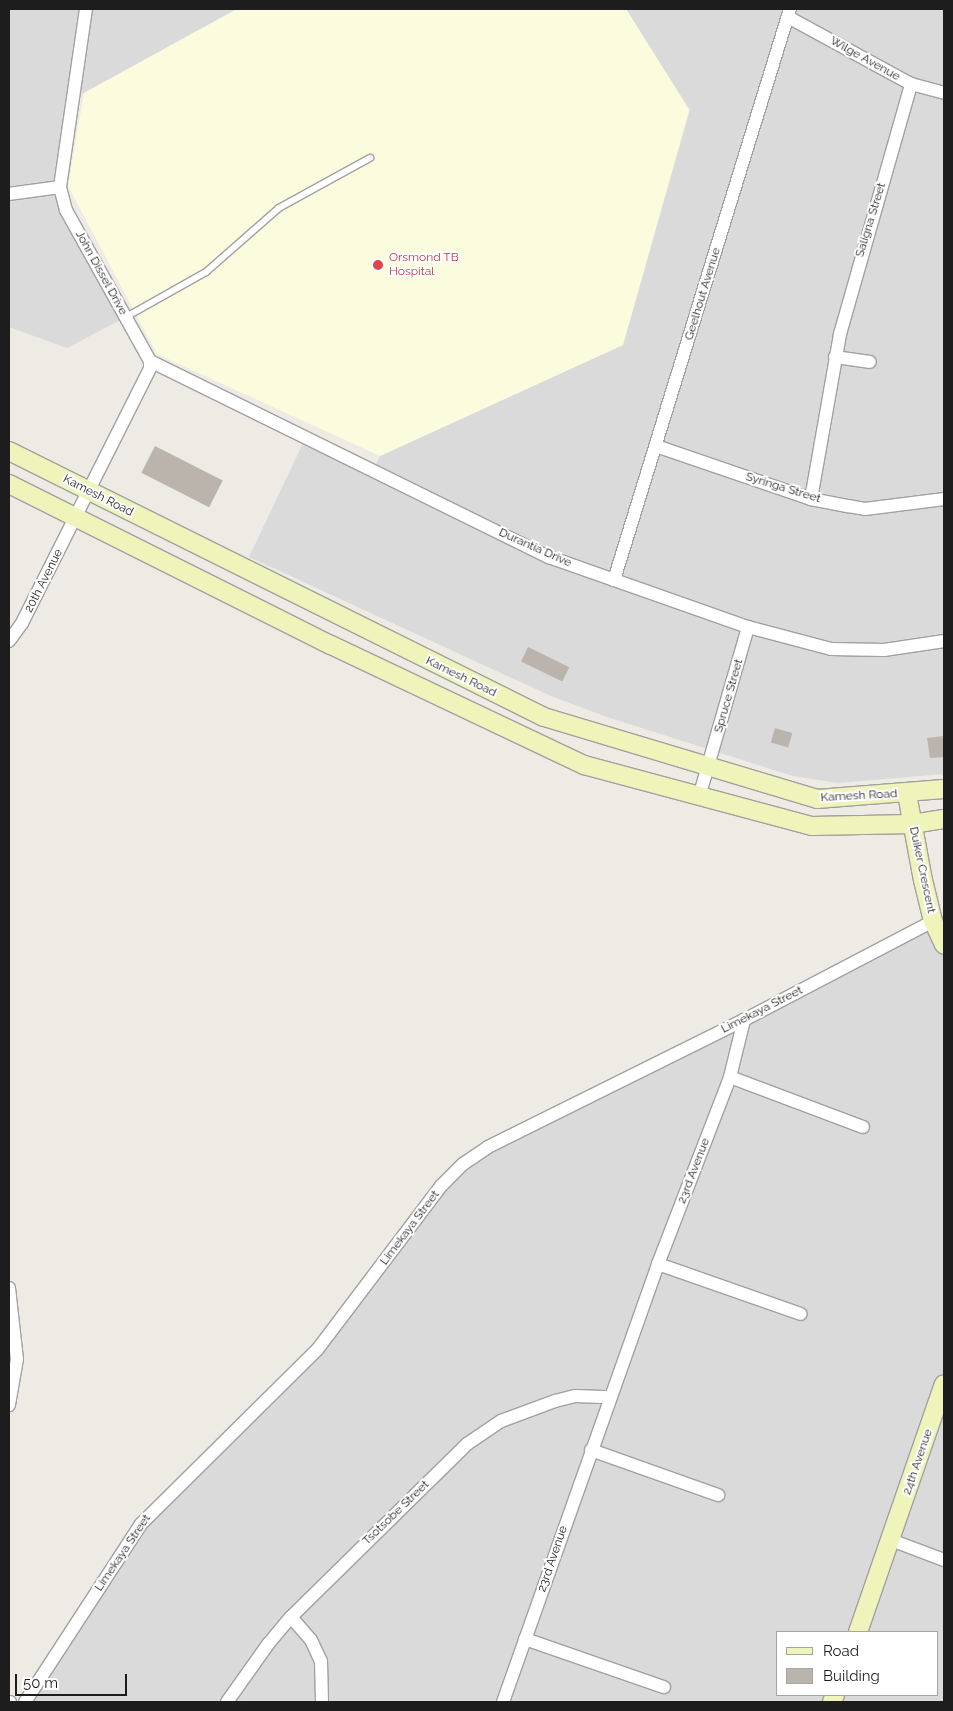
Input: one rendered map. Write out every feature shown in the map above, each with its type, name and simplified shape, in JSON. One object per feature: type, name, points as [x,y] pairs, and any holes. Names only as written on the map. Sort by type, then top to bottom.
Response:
[{"type":"main road","name":"Kamesh Road","points":[[9,451],[544,718],[817,799],[907,794],[944,789]]},
{"type":"main road","points":[[9,484],[75,518],[584,765],[698,798],[812,826],[912,824],[944,819]]},
{"type":"main road","name":"Duiker Crescent","points":[[907,794],[933,921],[944,944]]},
{"type":"main road","name":"24th Avenue","points":[[858,1631],[944,1384]]},
{"type":"street","name":"John Dissel Drive","points":[[86,9],[60,187],[66,210],[150,361]]},
{"type":"street","name":"Wilge Avenue","points":[[789,13],[911,84],[944,93]]},
{"type":"street","name":"Geelhout Avenue","points":[[614,580],[789,13]]},
{"type":"street","name":"Saligna Street","points":[[811,498],[835,357],[855,272],[911,84]]},
{"type":"street","points":[[9,194],[60,187]]},
{"type":"street","points":[[835,357],[870,362]]},
{"type":"street","points":[[75,518],[148,374],[150,361]]},
{"type":"street","name":"Durantia Drive","points":[[150,361],[549,557],[614,580],[748,627],[831,649],[856,652],[944,641]]},
{"type":"street","name":"Syringa Street","points":[[656,446],[811,498],[865,508],[944,499]]},
{"type":"street","name":"20th Avenue","points":[[9,641],[22,623],[75,518]]},
{"type":"street","name":"Spruce Street","points":[[698,798],[709,766],[748,627]]},
{"type":"street","name":"Limekaya Street","points":[[25,1702],[141,1524],[312,1356],[441,1186],[463,1164],[495,1144],[744,1020],[933,921]]},
{"type":"street","name":"23rd Avenue","points":[[503,1702],[658,1264],[730,1078],[744,1020]]},
{"type":"street","points":[[730,1078],[864,1127]]},
{"type":"street","points":[[658,1264],[801,1314]]},
{"type":"street","points":[[9,1288],[17,1336],[17,1359],[9,1405]]},
{"type":"street","name":"Tsotsobe Street","points":[[228,1702],[268,1643],[291,1617],[467,1444],[486,1428],[555,1401],[576,1396],[610,1397]]},
{"type":"street","points":[[591,1450],[718,1495]]},
{"type":"street","points":[[891,1540],[944,1560]]},
{"type":"street","points":[[291,1617],[311,1640],[322,1661],[324,1679],[322,1702]]},
{"type":"street","points":[[525,1639],[664,1687]]},
{"type":"lane","points":[[126,317],[206,272],[279,208],[370,158]]},
{"type":"shaded area","points":[[9,9],[237,9],[84,93],[71,97],[60,187],[126,317],[67,348],[9,327]]},
{"type":"shaded area","name":"Orsmond TB Hospital","points":[[237,9],[626,9],[689,110],[623,345],[380,456],[157,354],[68,186],[84,93]]},
{"type":"shaded area","points":[[626,9],[944,9],[944,774],[838,783],[793,776],[607,717],[551,696],[249,557],[306,437],[373,470],[380,456],[623,345],[690,110]]},
{"type":"shaded area","points":[[933,921],[944,945],[944,1702],[25,1702],[151,1512],[317,1350],[475,1154]]},
{"type":"building","points":[[155,446],[223,481],[209,507],[141,473]]},
{"type":"building","points":[[528,647],[569,667],[562,682],[521,661]]},
{"type":"building","points":[[775,728],[792,733],[788,747],[771,742]]},
{"type":"building","points":[[944,736],[944,757],[930,758],[927,738]]},
{"type":"place","name":"Orsmond TB Hospital","points":[[378,265]]}]
